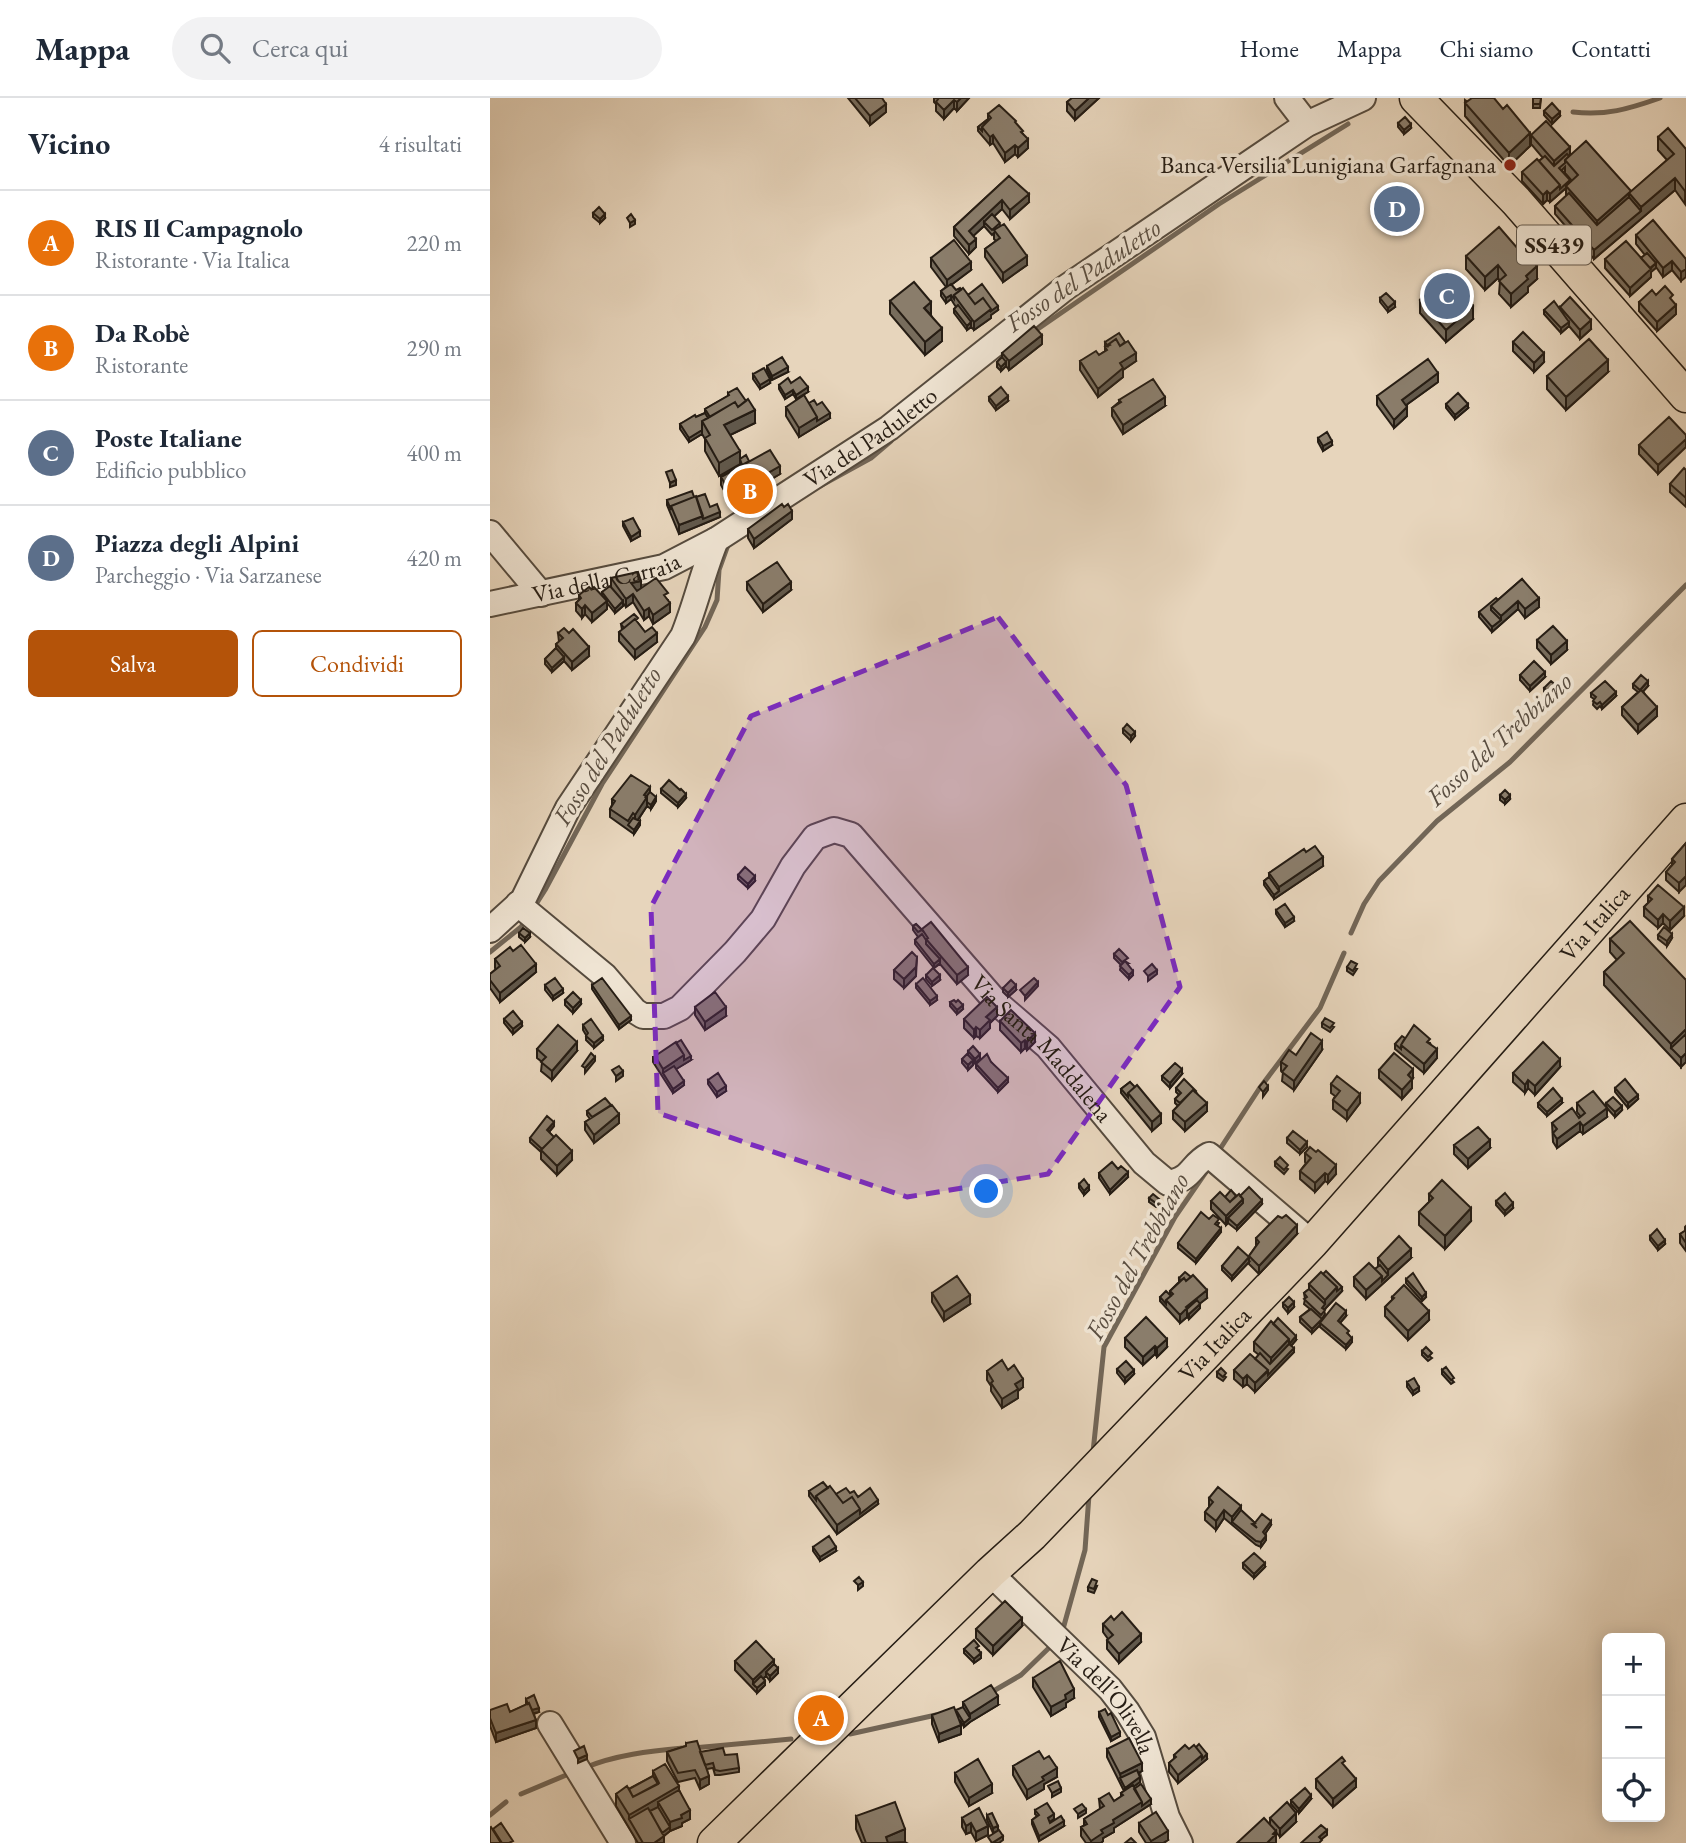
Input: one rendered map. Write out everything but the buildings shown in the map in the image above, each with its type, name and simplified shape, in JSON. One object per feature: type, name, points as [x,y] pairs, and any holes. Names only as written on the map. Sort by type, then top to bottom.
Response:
[{"type":"main road","name":"SS439","points":[[1416,98],[1516,201],[1686,396]]},
{"type":"main road","name":"Via Italica","points":[[714,1843],[1032,1535],[1312,1243],[1686,820]]},
{"type":"street","points":[[1287,98],[1307,124]]},
{"type":"street","name":"Via del Paduletto","points":[[716,540],[889,428],[1065,288],[1307,124],[1363,98]]},
{"type":"street","points":[[490,533],[541,594]]},
{"type":"street","points":[[490,930],[526,911],[523,900],[568,808],[683,636],[716,540]]},
{"type":"street","name":"Via della Carraia","points":[[490,604],[664,567],[716,540]]},
{"type":"street","name":"Via Santa Maddalena","points":[[526,911],[605,976],[635,1011],[643,1016],[664,1016],[680,1008],[763,919],[793,866],[815,837],[834,830],[851,835],[997,1003],[1048,1047],[1144,1163],[1168,1183],[1182,1180],[1203,1158],[1215,1159],[1312,1243]]},
{"type":"street","name":"Via dell'Olivella","points":[[990,1573],[1110,1689],[1127,1711],[1143,1737],[1167,1817],[1180,1843]]},
{"type":"street","points":[[550,1724],[623,1843]]},
{"type":"highlighted area","points":[[998,617],[1126,785],[1180,987],[1048,1174],[907,1197],[658,1113],[651,907],[751,716]]},
{"type":"waterway","points":[[1573,112],[1617,111],[1660,98]]},
{"type":"waterway","name":"Fosso del Paduletto","points":[[1032,333],[1219,204],[1348,124]]},
{"type":"waterway","name":"Fosso del Paduletto","points":[[820,486],[871,458],[891,441]]},
{"type":"waterway","name":"Fosso del Paduletto","points":[[533,909],[602,784],[705,627],[717,600],[719,570],[728,545]]},
{"type":"waterway","name":"Fosso del Trebbiano","points":[[1351,933],[1364,904],[1379,881],[1437,821],[1510,762],[1686,585]]},
{"type":"waterway","name":"Fosso del Paduletto","points":[[490,952],[526,920]]},
{"type":"waterway","name":"Fosso del Trebbiano","points":[[1220,1149],[1259,1089],[1320,1008],[1344,953]]},
{"type":"waterway","name":"Fosso del Trebbiano","points":[[1093,1452],[1104,1347],[1175,1217],[1208,1169]]},
{"type":"waterway","name":"Fosso del Trebbiano","points":[[1063,1629],[1085,1550],[1089,1495]]},
{"type":"waterway","name":"Fosso del Trebbiano","points":[[990,1693],[1021,1675],[1053,1644]]},
{"type":"waterway","name":"Fosso del Trebbiano","points":[[850,1734],[936,1715]]},
{"type":"waterway","name":"Fosso del Trebbiano","points":[[693,1748],[791,1739]]},
{"type":"waterway","name":"Fosso del Trebbiano","points":[[584,1768],[620,1757],[683,1748]]},
{"type":"waterway","name":"Fosso del Trebbiano","points":[[521,1794],[571,1773]]},
{"type":"waterway","name":"Fosso del Trebbiano","points":[[490,1815],[506,1802]]},
{"type":"place","name":"Banca Versilia Lunigiana Garfagnana","points":[[1510,165]]},
{"type":"place","name":"Piazza degli Alpini","points":[[1397,209]]},
{"type":"place","name":"Poste Italiane","points":[[1447,296]]},
{"type":"place","name":"Da Robè","points":[[750,491]]},
{"type":"place","name":"RIS Il Campagnolo","points":[[821,1718]]}]
